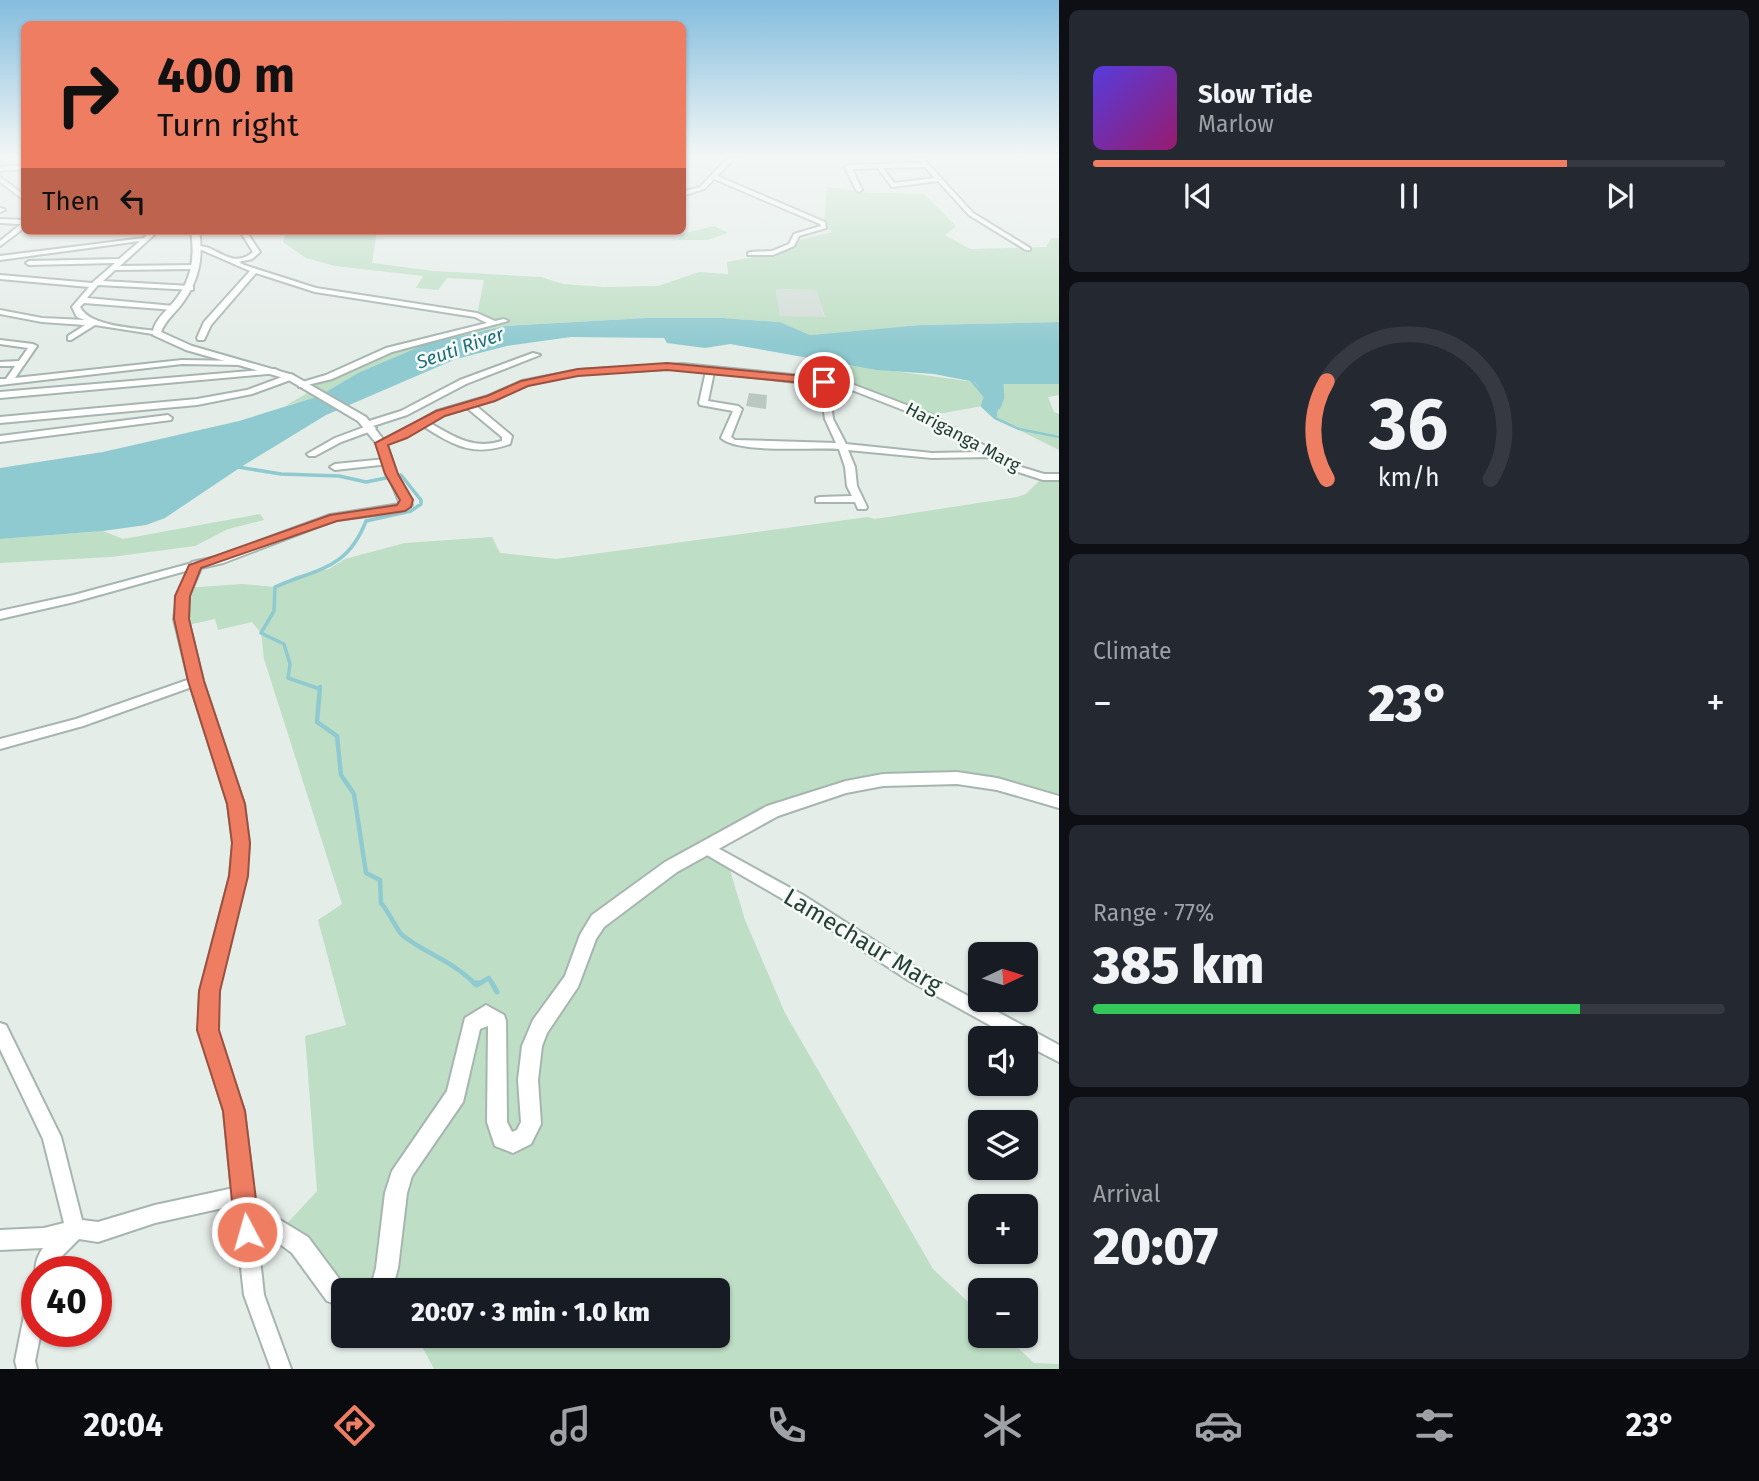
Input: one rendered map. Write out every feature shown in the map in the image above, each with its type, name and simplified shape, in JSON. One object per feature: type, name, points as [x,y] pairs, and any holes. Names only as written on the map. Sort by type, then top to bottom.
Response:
[{"type":"street","points":[[750,254],[780,251],[792,245],[796,234],[824,227],[823,223],[813,219]]},
{"type":"street","points":[[979,219],[1028,249]]},
{"type":"street","points":[[0,221],[21,223]]},
{"type":"street","points":[[0,244],[21,226]]},
{"type":"street","points":[[0,258],[142,235]]},
{"type":"street","points":[[93,323],[80,315],[76,307],[142,235]]},
{"type":"street","points":[[156,333],[158,324],[190,288],[198,247],[196,235]]},
{"type":"street","points":[[234,261],[250,258],[257,252],[246,235]]},
{"type":"street","points":[[198,247],[255,271],[350,301],[477,315],[493,323]]},
{"type":"street","points":[[29,263],[121,261]]},
{"type":"street","points":[[113,268],[195,267]]},
{"type":"street","points":[[201,338],[207,324],[255,271]]},
{"type":"street","points":[[0,277],[190,288]]},
{"type":"street","points":[[80,300],[174,307]]},
{"type":"street","points":[[0,313],[156,333],[189,348],[290,377],[367,424],[381,443],[386,461],[407,500],[406,505],[400,509],[334,517],[219,560],[112,586],[68,601],[0,615]]},
{"type":"street","points":[[307,388],[389,349],[505,321]]},
{"type":"street","points":[[71,338],[93,323]]},
{"type":"street","points":[[0,342],[33,346],[5,382]]},
{"type":"street","points":[[312,454],[367,424],[411,410],[463,382],[536,355]]},
{"type":"street","points":[[5,382],[183,362],[241,363]]},
{"type":"street","points":[[0,364],[21,363]]},
{"type":"street","name":"Hariganga Marg","points":[[381,443],[468,404],[491,398],[525,383],[578,372],[667,366],[846,385],[901,403],[1017,469],[1042,477],[1059,477]]},
{"type":"street","points":[[710,369],[703,403],[738,409],[726,438],[755,446],[842,446],[943,458],[991,454]]},
{"type":"street","points":[[0,395],[275,372]]},
{"type":"street","points":[[0,420],[197,402],[249,392],[290,377]]},
{"type":"street","points":[[820,500],[859,503],[842,446],[829,419],[824,382]]},
{"type":"street","points":[[424,423],[470,449],[484,449],[507,442],[507,436],[497,426],[468,404]]},
{"type":"street","points":[[0,439],[168,418]]},
{"type":"street","points":[[335,467],[386,461]]},
{"type":"street","points":[[196,565],[183,596],[181,619],[196,681],[236,804],[241,843],[238,876],[209,991],[208,1030],[234,1111],[254,1295],[281,1369]]},
{"type":"street","points":[[0,744],[78,723],[196,681]]},
{"type":"street","points":[[384,1278],[396,1193],[403,1171],[456,1095],[472,1024],[486,1014],[497,1021],[497,1122],[502,1139],[513,1143],[524,1137],[531,1124],[528,1080],[532,1046],[540,1027],[572,981],[598,921],[635,892],[705,847],[773,811],[846,787],[883,780],[957,778],[997,784],[1059,802]]},
{"type":"street","name":"Lamechaur Marg","points":[[705,847],[797,900],[914,975],[1059,1054]]},
{"type":"street","points":[[0,1031],[52,1137],[75,1229]]},
{"type":"street","points":[[0,1240],[44,1238],[75,1229],[98,1232],[156,1214],[243,1195]]},
{"type":"street","points":[[49,1256],[75,1229]]},
{"type":"street","points":[[247,1232],[280,1231],[300,1245],[331,1288]]},
{"type":"street","points":[[27,1369],[25,1362],[28,1347]]},
{"type":"shaded area","points":[[776,289],[816,290],[825,318],[780,317]]},
{"type":"green space","points":[[825,219],[949,219],[956,226],[945,235],[970,249],[1046,247],[1051,238],[1059,238],[1059,322],[920,325],[810,335],[780,322],[723,318],[646,318],[505,326],[358,373],[319,396],[285,406],[311,391],[302,385],[371,356],[491,324],[477,315],[484,280],[447,278],[438,290],[416,288],[423,276],[335,266],[306,258],[283,242],[285,235],[376,235],[372,263],[434,271],[541,277],[563,284],[604,287],[658,286],[699,272],[728,274],[727,262],[780,252],[794,241],[833,232],[824,227]],"holes":[[[776,289],[816,290],[825,317],[780,316]]]},
{"type":"green space","points":[[714,226],[728,233],[708,240],[678,240],[686,233]]},
{"type":"green space","points":[[841,364],[975,382],[985,397],[982,406],[927,416],[846,385]]},
{"type":"green space","points":[[1002,384],[1059,384],[1059,395],[1048,397],[1054,412],[1059,414],[1059,450],[995,418],[1003,398]]},
{"type":"green space","points":[[1043,477],[1059,477],[1059,802],[997,784],[883,780],[773,811],[706,847],[727,860],[745,920],[785,1013],[933,1269],[968,1302],[968,1348],[1018,1348],[1034,1363],[1059,1364],[1059,1369],[434,1369],[423,1348],[730,1348],[730,1278],[331,1279],[280,1231],[317,1191],[305,1036],[346,1025],[318,920],[342,904],[264,659],[261,633],[252,622],[218,630],[215,619],[183,626],[185,588],[242,584],[275,587],[296,576],[329,569],[345,559],[405,543],[492,537],[500,553],[556,559],[868,517],[875,519],[1026,494]]},
{"type":"green space","points":[[260,514],[264,520],[228,529],[195,546],[111,557],[0,563],[0,539],[103,531],[123,539]]},
{"type":"water","name":"Seuti River","points":[[646,318],[723,318],[780,322],[810,335],[920,325],[1059,322],[1059,384],[1002,384],[1003,398],[995,418],[982,406],[985,397],[975,382],[934,374],[877,370],[730,344],[705,348],[667,343],[664,338],[571,337],[507,346],[456,359],[326,415],[165,518],[146,525],[103,531],[0,539],[0,468],[103,452],[239,421],[319,396],[358,373],[426,344],[505,326]]},
{"type":"building","points":[[749,393],[767,395],[766,409],[746,406]]},
{"type":"waterway","points":[[971,380],[985,397],[982,406],[995,418]]},
{"type":"waterway","points":[[999,408],[1003,398],[1002,381]]},
{"type":"waterway","points":[[995,418],[1019,429],[1059,437]]},
{"type":"waterway","points":[[238,467],[281,474],[339,476],[366,482],[401,475],[421,500],[421,504],[411,511],[366,521],[350,549],[340,558],[318,571],[275,587],[274,611],[261,633],[284,644],[290,664],[288,678],[320,689]]},
{"type":"waterway","points":[[320,689],[317,722],[337,736],[341,775],[354,794],[366,873],[380,880],[381,903],[402,935],[459,970],[474,983]]},
{"type":"waterway","points":[[477,985],[489,978],[493,985]]},
{"type":"waterway","points":[[474,983],[480,983]]},
{"type":"waterway","points":[[492,983],[497,992]]},
{"type":"route","points":[[247,1232],[234,1111],[208,1030],[209,991],[238,876],[241,843],[236,804],[196,681],[181,619],[188,577],[196,565],[219,560],[334,517],[386,513],[400,509],[406,505],[407,500],[391,474],[381,443],[459,405],[491,398],[525,383],[578,372],[667,366],[824,382]]}]
